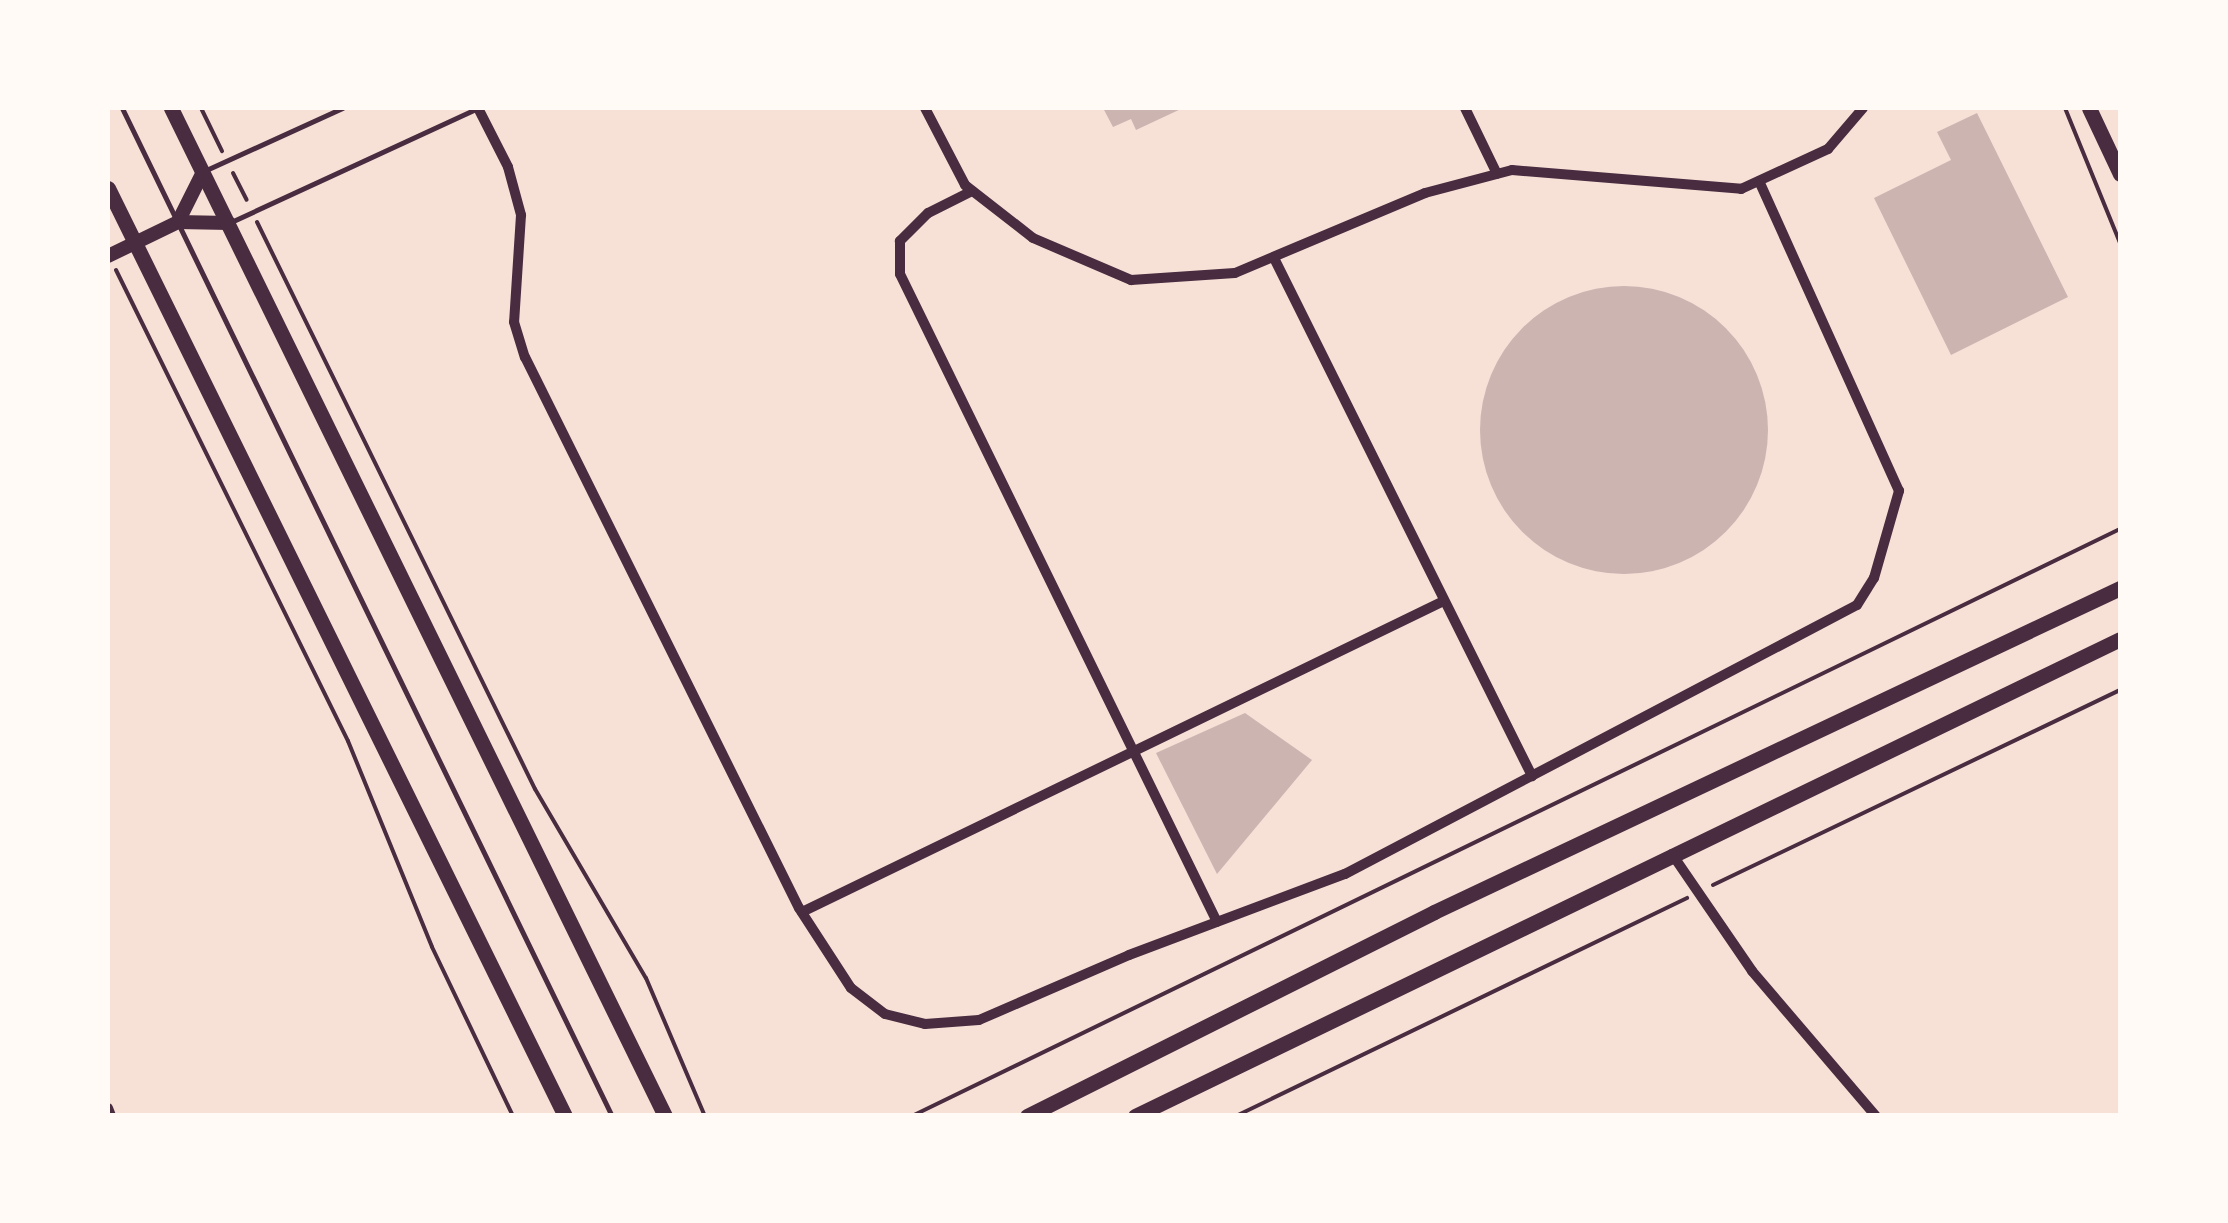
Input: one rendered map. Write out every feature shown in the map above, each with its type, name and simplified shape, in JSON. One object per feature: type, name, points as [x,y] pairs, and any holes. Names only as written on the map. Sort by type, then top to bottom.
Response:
[{"type":"main road","points":[[171,108],[665,1116]]},
{"type":"main road","points":[[2089,108],[2120,174]]},
{"type":"main road","points":[[108,188],[566,1116]]},
{"type":"main road","points":[[1027,1116],[1434,912],[2120,588]]},
{"type":"main road","points":[[1135,1116],[2120,639]]},
{"type":"street","points":[[478,108],[508,167],[521,216],[514,322],[526,357],[802,912],[851,988],[885,1014],[925,1024],[979,1020],[1345,874],[1856,606],[1874,578],[1900,491],[1759,181]]},
{"type":"street","points":[[925,108],[972,191],[1034,238],[1131,280],[1235,273],[1426,193],[1497,174],[1741,189],[1828,149],[1863,108]]},
{"type":"street","points":[[1465,108],[1497,174]]},
{"type":"street","points":[[178,222],[203,172]]},
{"type":"street","points":[[972,191],[928,213],[900,241],[900,274],[1217,922]]},
{"type":"street","points":[[108,256],[178,222],[230,223]]},
{"type":"street","points":[[1274,258],[1532,776]]},
{"type":"street","points":[[802,912],[1130,749],[1444,601]]},
{"type":"street","points":[[1672,854],[1752,971],[1876,1116]]},
{"type":"street","points":[[108,1108],[111,1116]]},
{"type":"lane","points":[[122,108],[612,1116]]},
{"type":"lane","points":[[203,172],[342,108]]},
{"type":"lane","points":[[230,223],[478,108]]},
{"type":"path","points":[[202,108],[536,789],[628,943],[704,1116]]},
{"type":"path","points":[[2065,108],[2120,243]]},
{"type":"path","points":[[108,256],[348,741],[432,947],[513,1116]]},
{"type":"path","points":[[912,1116],[2120,529]]},
{"type":"path","points":[[1236,1116],[2120,690]]},
{"type":"building","points":[[1103,108],[1183,108],[1136,130],[1131,119],[1113,127]]},
{"type":"building","points":[[1977,113],[2068,297],[1951,355],[1874,198],[1951,160],[1937,132]]},
{"type":"building","points":[[1624,286],[1679,297],[1726,328],[1757,375],[1768,430],[1757,485],[1726,532],[1679,563],[1624,574],[1569,563],[1522,532],[1491,485],[1480,430],[1491,375],[1522,328],[1569,297]]},
{"type":"building","points":[[1245,713],[1312,760],[1217,874],[1156,753]]}]
